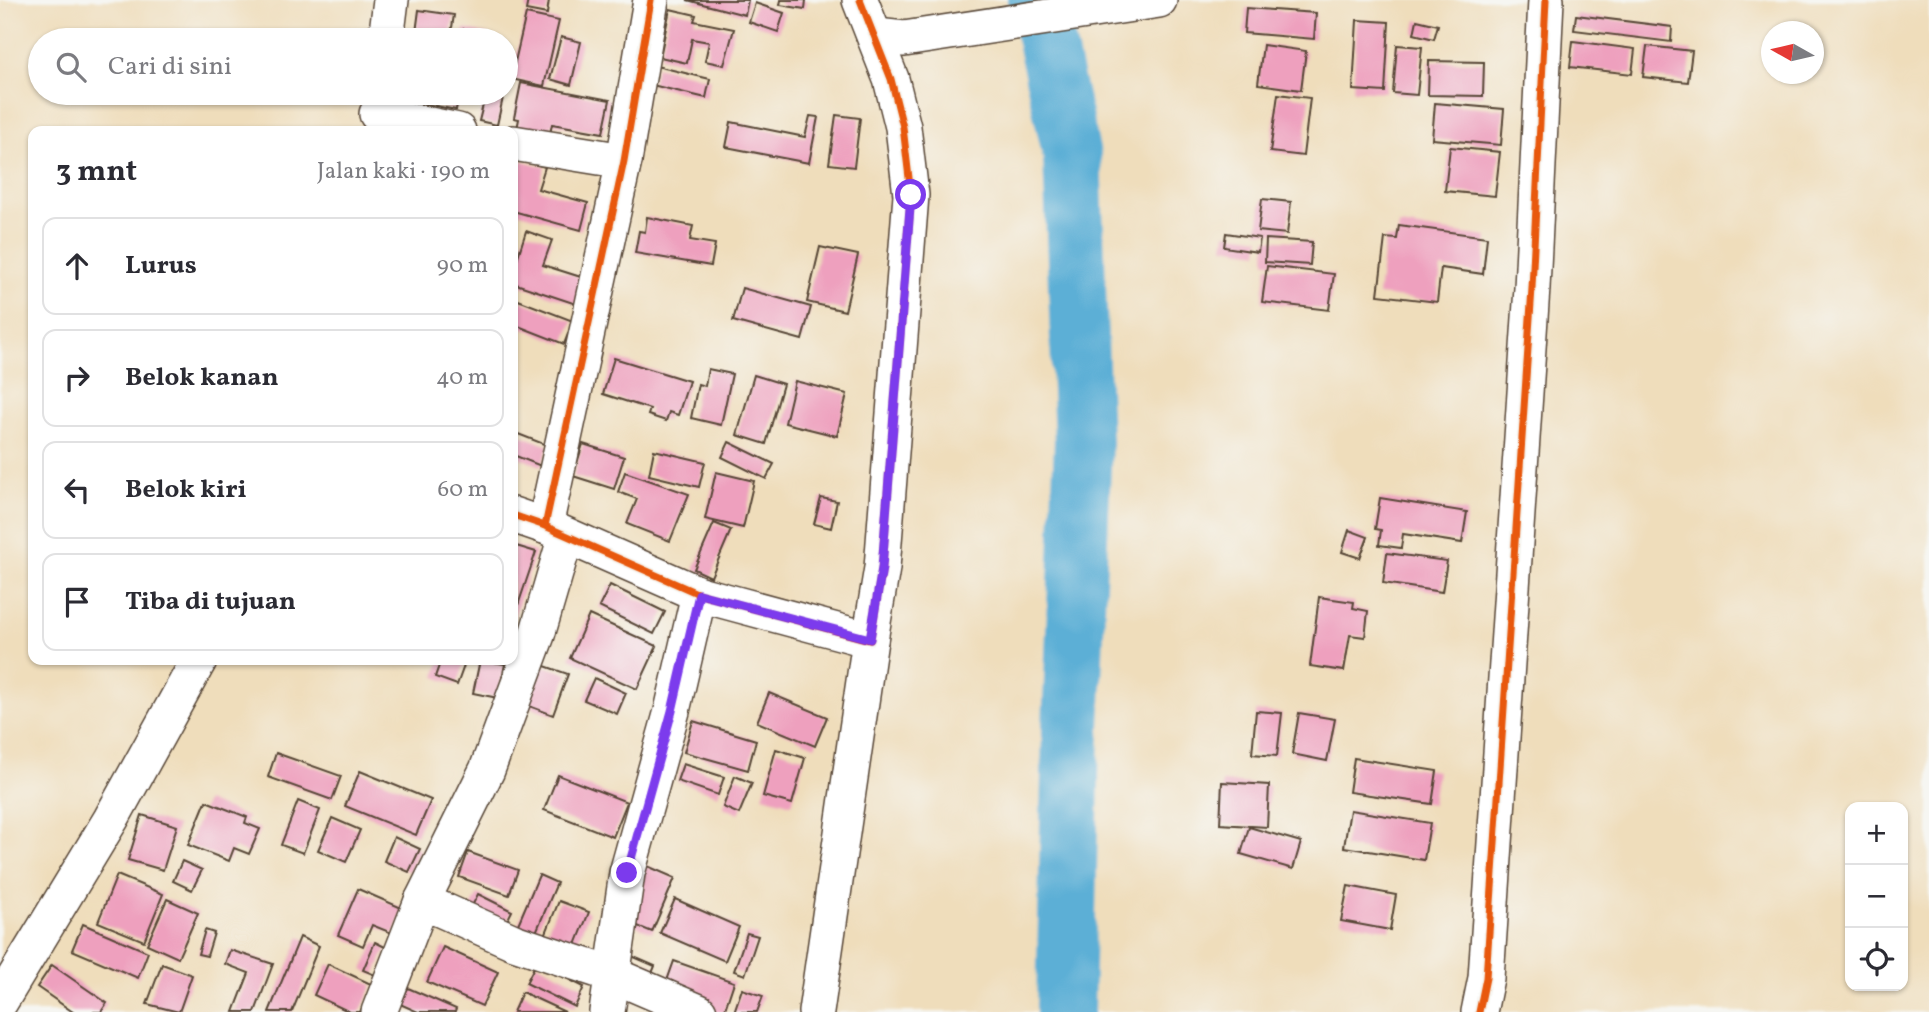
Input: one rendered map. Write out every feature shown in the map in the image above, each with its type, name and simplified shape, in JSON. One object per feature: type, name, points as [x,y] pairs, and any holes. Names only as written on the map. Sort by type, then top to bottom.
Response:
[{"type":"street","points":[[388,28],[391,0]]},
{"type":"street","points":[[379,1012],[422,901],[487,770],[537,635],[541,526],[624,162],[651,0]]},
{"type":"street","points":[[816,1012],[882,568],[911,195],[890,38],[860,0]]},
{"type":"street","points":[[890,38],[1159,0]]},
{"type":"street","points":[[1479,1012],[1486,978],[1532,288],[1546,0]]},
{"type":"street","points":[[377,113],[436,126]]},
{"type":"street","points":[[518,143],[624,162]]},
{"type":"street","points":[[541,526],[699,594],[870,639]]},
{"type":"street","points":[[607,1012],[627,873],[672,711],[699,594]]},
{"type":"street","points":[[0,1002],[111,820],[196,665]]},
{"type":"street","points":[[422,901],[514,942],[613,975],[699,1012]]},
{"type":"building","points":[[528,0],[549,0],[547,14],[526,10]]},
{"type":"building","points":[[687,0],[748,0],[745,15]]},
{"type":"building","points":[[781,0],[806,0],[805,9],[780,5]]},
{"type":"building","points":[[755,3],[784,13],[778,32],[749,22]]},
{"type":"building","points":[[1246,8],[1316,13],[1314,39],[1244,33]]},
{"type":"building","points":[[670,9],[696,15],[694,21],[734,29],[724,65],[705,61],[709,42],[692,39],[687,63],[660,57]]},
{"type":"building","points":[[419,10],[454,15],[452,28],[417,28]]},
{"type":"building","points":[[526,14],[559,21],[544,86],[518,80],[518,49]]},
{"type":"building","points":[[1576,15],[1672,27],[1671,42],[1574,30]]},
{"type":"building","points":[[1357,20],[1389,22],[1385,92],[1353,90]]},
{"type":"building","points":[[1417,20],[1438,25],[1434,39],[1414,34]]},
{"type":"building","points":[[561,37],[581,42],[571,85],[550,79]]},
{"type":"building","points":[[1573,41],[1635,49],[1632,74],[1570,67]]},
{"type":"building","points":[[1263,45],[1306,51],[1301,90],[1258,84]]},
{"type":"building","points":[[1397,45],[1422,47],[1417,95],[1393,93]]},
{"type":"building","points":[[1647,46],[1692,51],[1688,82],[1643,77]]},
{"type":"building","points":[[1429,61],[1484,62],[1483,96],[1428,95]]},
{"type":"building","points":[[656,66],[710,79],[706,98],[652,85]]},
{"type":"building","points":[[521,83],[610,100],[603,133],[552,124],[549,139],[518,134],[519,119],[514,118]]},
{"type":"building","points":[[1278,94],[1310,98],[1303,156],[1270,152]]},
{"type":"building","points":[[1435,103],[1504,109],[1501,145],[1432,139]]},
{"type":"building","points":[[431,105],[457,105],[456,110]]},
{"type":"building","points":[[483,105],[501,105],[497,125],[479,121]]},
{"type":"building","points":[[836,115],[860,118],[854,167],[829,164]]},
{"type":"building","points":[[810,116],[818,117],[809,163],[726,147],[731,122],[805,137]]},
{"type":"building","points":[[1450,147],[1500,152],[1495,196],[1445,191]]},
{"type":"building","points":[[518,159],[545,167],[538,189],[588,203],[581,230],[518,212]]},
{"type":"building","points":[[1262,199],[1291,202],[1287,234],[1258,231]]},
{"type":"building","points":[[647,217],[693,226],[690,240],[715,244],[711,266],[635,253],[639,231],[645,232]]},
{"type":"building","points":[[1399,225],[1487,237],[1483,274],[1441,268],[1437,302],[1378,295],[1385,238],[1397,239]]},
{"type":"building","points":[[526,231],[552,240],[543,265],[587,279],[579,305],[518,285],[518,256]]},
{"type":"building","points":[[1226,233],[1260,238],[1258,252],[1224,247]]},
{"type":"building","points":[[1266,239],[1312,242],[1310,265],[1265,262]]},
{"type":"building","points":[[820,247],[858,255],[845,311],[807,302]]},
{"type":"building","points":[[1267,266],[1334,274],[1329,310],[1262,302]]},
{"type":"building","points":[[742,288],[811,307],[802,340],[733,321]]},
{"type":"building","points":[[518,300],[573,321],[564,344],[518,326]]},
{"type":"building","points":[[614,358],[689,381],[678,415],[669,412],[666,421],[648,415],[650,409],[603,394]]},
{"type":"building","points":[[708,369],[732,374],[721,425],[691,418],[698,384],[705,386]]},
{"type":"building","points":[[754,375],[783,384],[766,444],[737,435]]},
{"type":"building","points":[[795,381],[847,394],[837,436],[785,423]]},
{"type":"building","points":[[518,434],[549,446],[541,466],[518,457]]},
{"type":"building","points":[[729,442],[774,464],[766,479],[722,457]]},
{"type":"building","points":[[583,444],[624,457],[614,489],[573,476]]},
{"type":"building","points":[[654,450],[705,462],[699,487],[649,475]]},
{"type":"building","points":[[625,472],[689,494],[670,541],[627,524],[637,499],[618,492]]},
{"type":"building","points":[[716,472],[754,481],[743,528],[705,519]]},
{"type":"building","points":[[821,498],[837,501],[831,528],[814,524]]},
{"type":"building","points":[[1380,498],[1467,512],[1462,543],[1403,534],[1401,548],[1379,545],[1381,530],[1375,529]]},
{"type":"building","points":[[714,523],[731,530],[711,577],[694,569]]},
{"type":"building","points":[[1349,530],[1368,537],[1360,558],[1342,552]]},
{"type":"building","points":[[518,547],[536,552],[518,605]]},
{"type":"building","points":[[1387,553],[1447,561],[1442,592],[1383,583]]},
{"type":"building","points":[[610,585],[665,612],[654,634],[599,607]]},
{"type":"building","points":[[1319,597],[1354,602],[1353,608],[1368,611],[1365,637],[1350,635],[1344,671],[1310,666]]},
{"type":"building","points":[[589,615],[657,646],[637,689],[570,658]]},
{"type":"building","points":[[536,663],[568,674],[553,715],[521,703]]},
{"type":"building","points":[[439,665],[464,665],[457,685],[435,677]]},
{"type":"building","points":[[479,665],[505,665],[498,698],[473,693]]},
{"type":"building","points":[[594,678],[626,693],[617,714],[584,700]]},
{"type":"building","points":[[769,693],[827,717],[815,746],[757,722]]},
{"type":"building","points":[[1256,711],[1282,713],[1277,756],[1252,754]]},
{"type":"building","points":[[1299,713],[1335,719],[1327,761],[1292,754]]},
{"type":"building","points":[[693,721],[756,740],[748,770],[684,752]]},
{"type":"building","points":[[776,749],[805,758],[792,804],[763,796]]},
{"type":"building","points":[[276,753],[341,776],[332,800],[268,777]]},
{"type":"building","points":[[1354,758],[1437,771],[1432,804],[1349,792]]},
{"type":"building","points":[[683,764],[724,777],[718,795],[677,781]]},
{"type":"building","points":[[360,771],[431,800],[416,835],[345,806]]},
{"type":"building","points":[[558,775],[627,802],[613,837],[544,810]]},
{"type":"building","points":[[735,776],[752,783],[739,814],[723,807]]},
{"type":"building","points":[[1222,782],[1269,785],[1267,827],[1220,824]]},
{"type":"building","points":[[206,801],[247,817],[245,823],[260,829],[249,854],[234,848],[229,861],[188,845]]},
{"type":"building","points":[[298,801],[320,810],[303,853],[281,845]]},
{"type":"building","points":[[1350,810],[1430,823],[1424,860],[1344,847]]},
{"type":"building","points":[[142,815],[177,826],[163,870],[128,860]]},
{"type":"building","points":[[332,818],[360,830],[346,862],[318,850]]},
{"type":"building","points":[[1249,827],[1301,842],[1293,869],[1241,854]]},
{"type":"building","points":[[394,837],[420,849],[409,872],[384,861]]},
{"type":"building","points":[[468,852],[518,870],[509,895],[459,877]]},
{"type":"building","points":[[182,861],[202,870],[192,890],[173,881]]},
{"type":"building","points":[[645,865],[675,878],[652,932],[623,920]]},
{"type":"building","points":[[117,875],[163,894],[144,941],[98,922]]},
{"type":"building","points":[[539,875],[557,883],[531,944],[513,936]]},
{"type":"building","points":[[1348,886],[1396,895],[1390,930],[1341,921]]},
{"type":"building","points":[[358,889],[404,909],[394,934],[372,925],[363,946],[338,935]]},
{"type":"building","points":[[478,894],[512,911],[503,929],[469,912]]},
{"type":"building","points":[[167,899],[198,913],[178,958],[147,944]]},
{"type":"building","points":[[675,899],[739,927],[725,961],[660,933]]},
{"type":"building","points":[[559,901],[589,912],[570,960],[540,948]]},
{"type":"building","points":[[83,924],[148,952],[138,978],[72,950]]},
{"type":"building","points":[[205,930],[214,933],[207,956],[198,954]]},
{"type":"building","points":[[747,933],[758,936],[745,975],[734,971]]},
{"type":"building","points":[[300,937],[319,946],[292,1012],[269,1012]]},
{"type":"building","points":[[375,942],[387,948],[375,975],[363,970]]},
{"type":"building","points":[[443,947],[498,972],[482,1006],[427,982]]},
{"type":"building","points":[[230,950],[273,964],[255,1012],[234,1012],[249,973],[225,964]]},
{"type":"building","points":[[627,954],[655,966],[648,983],[620,970]]},
{"type":"building","points":[[674,961],[734,982],[724,1012],[710,1012],[662,995]]},
{"type":"building","points":[[536,963],[584,987],[575,1007],[526,983]]},
{"type":"building","points":[[162,964],[192,975],[179,1012],[147,1004]]},
{"type":"building","points":[[328,964],[373,985],[360,1012],[350,1012],[314,995]]},
{"type":"building","points":[[52,965],[107,1003],[101,1012],[73,1012],[37,987]]},
{"type":"building","points":[[408,988],[456,1009],[455,1012],[418,1012],[400,1004]]},
{"type":"building","points":[[742,989],[763,996],[757,1012],[734,1012]]},
{"type":"building","points":[[522,992],[565,1012],[513,1012]]},
{"type":"waterway","points":[[1037,0],[1072,156],[1083,442],[1071,727],[1065,1012]]},
{"type":"cycle path","points":[[545,526],[624,161],[651,0]]},
{"type":"cycle path","points":[[518,517],[699,594],[870,640],[882,568],[911,195],[903,127],[891,79],[860,0]]},
{"type":"cycle path","points":[[1479,1012],[1486,978],[1532,288],[1546,0]]},
{"type":"route","points":[[627,873],[672,711],[699,594],[797,622],[870,639],[882,568],[911,195]]}]
